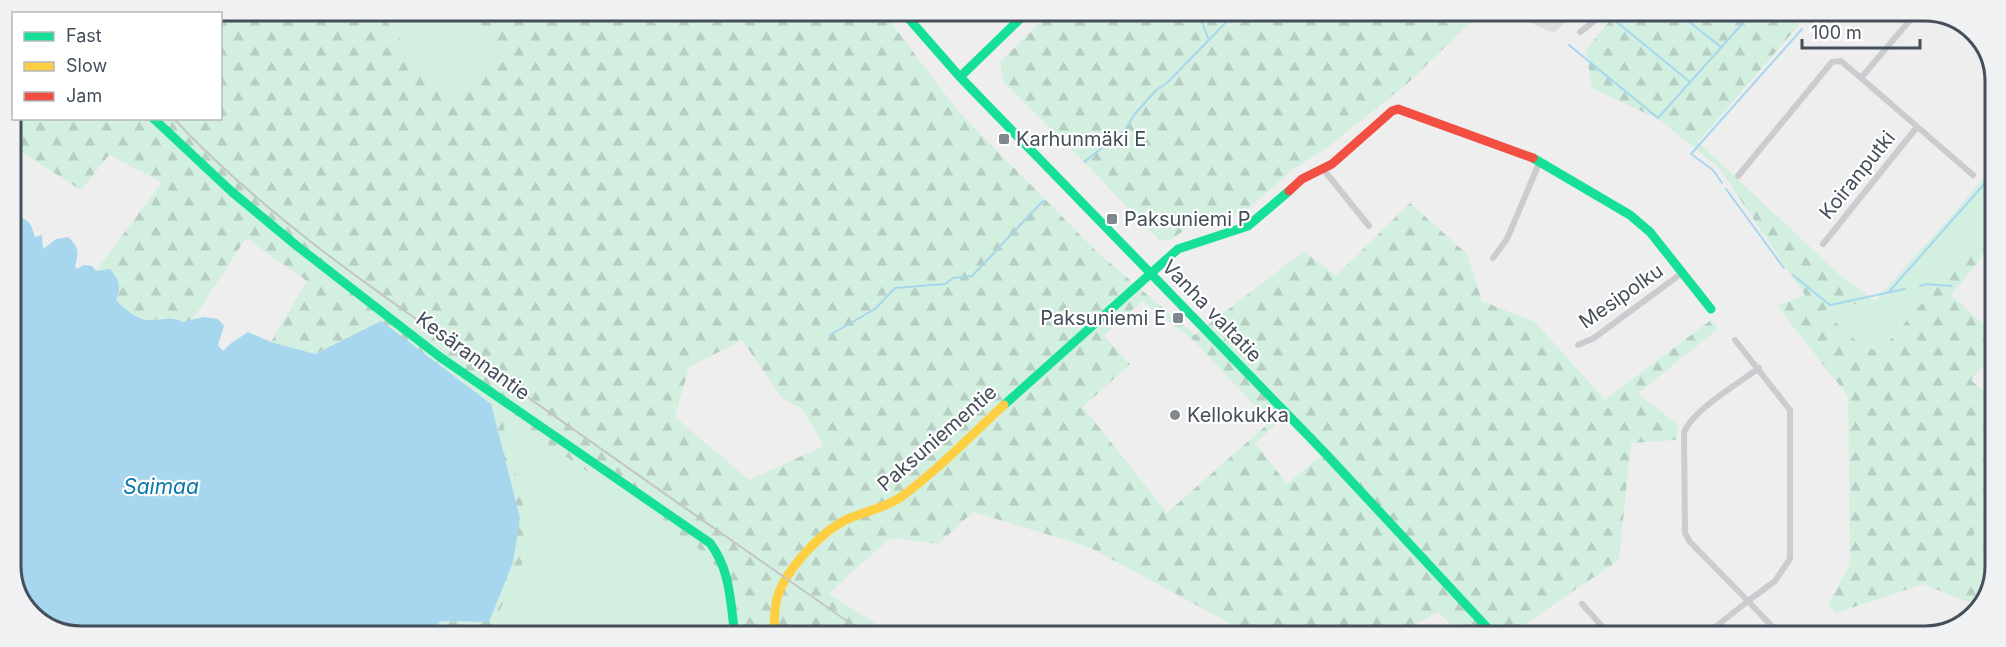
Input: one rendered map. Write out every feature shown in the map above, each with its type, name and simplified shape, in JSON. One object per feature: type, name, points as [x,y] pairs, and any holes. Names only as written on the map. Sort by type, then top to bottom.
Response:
[{"type":"street","name":"Vanha valtatie","points":[[911,21],[960,77],[1325,453],[1486,626]]},
{"type":"street","points":[[960,77],[1018,21]]},
{"type":"street","points":[[1580,33],[1595,21]]},
{"type":"street","points":[[1861,78],[1909,21]]},
{"type":"street","points":[[1738,176],[1832,62],[1841,61],[1973,175]]},
{"type":"street","name":"Paksuniementie","points":[[775,626],[776,605],[780,592],[816,542],[846,520],[894,502],[918,484],[1178,249],[1248,226],[1302,179],[1332,164],[1392,111],[1398,110],[1540,161]]},
{"type":"street","name":"Kesärannantie","points":[[155,120],[240,199],[440,357],[710,543],[726,565],[734,626]]},
{"type":"street","name":"Koiranputki","points":[[1823,244],[1917,127]]},
{"type":"street","points":[[1493,258],[1507,239],[1540,161],[1630,215],[1650,232],[1711,309]]},
{"type":"street","points":[[1323,169],[1369,226]]},
{"type":"street","name":"Mesipolku","points":[[1578,345],[1594,338],[1683,273]]},
{"type":"street","points":[[1717,626],[1775,581],[1790,559],[1791,410],[1735,340]]},
{"type":"street","points":[[1759,369],[1695,416],[1686,426],[1684,433],[1685,534],[1690,542],[1771,626]]},
{"type":"street","points":[[1582,604],[1602,626]]},
{"type":"shaded area","points":[[1526,21],[1567,21],[1554,33]]},
{"type":"green space","points":[[222,21],[386,21],[440,93],[476,87],[496,52],[476,21],[890,21],[957,110],[1098,253],[1195,335],[1304,251],[1336,276],[1410,203],[1467,254],[1482,301],[1535,322],[1605,400],[1711,320],[1718,329],[1638,393],[1678,425],[1677,440],[1631,443],[1619,560],[1522,626],[1452,626],[1438,612],[1412,626],[1235,626],[1089,547],[973,512],[938,544],[896,538],[888,540],[829,594],[880,626],[725,626],[721,583],[713,563],[705,553],[500,411],[526,517],[522,563],[494,626],[435,626],[442,621],[489,622],[381,321],[315,354],[271,342],[307,281],[246,238],[191,322],[183,322],[174,318],[149,320],[131,315],[116,300],[119,288],[110,270],[96,271],[162,182],[109,155],[81,190],[21,151],[21,120],[222,120]],"holes":[[[1142,301],[1193,340],[1270,422],[1167,513],[1083,407],[1130,364],[1104,336]],[[742,340],[782,398],[802,409],[824,446],[749,480],[675,417],[689,367]],[[1287,415],[1324,453],[1287,484],[1255,443]]]},
{"type":"green space","points":[[386,21],[476,21],[496,52],[476,87],[440,93]]},
{"type":"green space","points":[[1042,21],[1472,21],[1409,82],[1328,147],[1292,170],[1249,208],[1227,218],[1189,227],[1170,240],[1159,240],[1004,83],[1000,62]]},
{"type":"green space","points":[[1610,21],[1794,21],[1799,25],[1698,142],[1842,277],[1875,301],[1823,311],[1861,345],[1879,352],[1985,231],[1985,253],[1951,295],[1985,326],[1985,364],[1971,380],[1985,392],[1985,521],[1973,535],[1985,543],[1985,566],[1979,592],[1971,603],[1923,584],[1836,613],[1828,605],[1850,564],[1848,396],[1777,306],[1805,295],[1719,168],[1660,120],[1592,88],[1586,50]]},
{"type":"green space","points":[[1985,175],[1985,231],[1878,352],[1861,345],[1823,311],[1875,301]]},
{"type":"green space","points":[[499,410],[705,553],[718,572],[721,582],[725,626],[493,626],[522,563],[526,517]]},
{"type":"green space","points":[[1985,521],[1985,543],[1973,535]]},
{"type":"water","name":"Saimaa","points":[[21,218],[29,223],[35,237],[42,235],[43,249],[56,239],[68,237],[77,250],[75,266],[77,269],[84,265],[92,266],[96,271],[110,269],[119,284],[116,300],[135,316],[149,320],[170,319],[183,322],[203,317],[218,319],[224,326],[218,345],[223,351],[248,332],[271,342],[315,354],[381,321],[491,404],[520,518],[513,562],[489,622],[442,621],[435,626],[82,626],[58,621],[42,611],[29,596],[21,569]]},
{"type":"waterway","points":[[1202,21],[1209,40]]},
{"type":"waterway","points":[[1084,162],[1125,130],[1134,115],[1156,90],[1167,83],[1227,21]]},
{"type":"waterway","points":[[1615,21],[1690,82]]},
{"type":"waterway","points":[[1688,21],[1721,47]]},
{"type":"waterway","points":[[1569,45],[1658,118],[1745,21]]},
{"type":"waterway","points":[[1722,183],[1713,170],[1691,154],[1802,29]]},
{"type":"waterway","points":[[1888,293],[1985,183]]},
{"type":"waterway","points":[[1726,189],[1784,268]]},
{"type":"waterway","points":[[830,335],[875,309],[895,288],[945,284],[953,278],[972,276],[1043,201]]},
{"type":"waterway","points":[[1793,275],[1830,305],[1905,289]]},
{"type":"waterway","points":[[1920,286],[1927,284],[1952,286]]},
{"type":"railway","points":[[175,120],[246,189],[367,284],[854,626]]},
{"type":"traffic: fast","points":[[911,21],[960,77],[1325,453],[1486,626]]},
{"type":"traffic: fast","points":[[960,77],[1018,21]]},
{"type":"traffic: fast","points":[[155,120],[232,192],[297,246],[440,357],[710,543],[726,576],[734,626]]},
{"type":"traffic: fast","points":[[1533,158],[1630,215],[1650,232],[1711,309]]},
{"type":"traffic: fast","points":[[1004,405],[1178,249],[1248,226],[1289,191]]},
{"type":"traffic: slow","points":[[774,626],[777,598],[788,575],[817,541],[839,524],[895,501],[915,487],[1004,405]]},
{"type":"traffic: jam","points":[[1289,191],[1302,179],[1332,164],[1392,111],[1398,109],[1533,158]]},
{"type":"place","name":"Karhunmäki E","points":[[1004,139]]},
{"type":"place","name":"Paksuniemi P","points":[[1112,219]]},
{"type":"place","name":"Paksuniemi E","points":[[1178,318]]},
{"type":"place","name":"Kellokukka","points":[[1175,415]]}]
